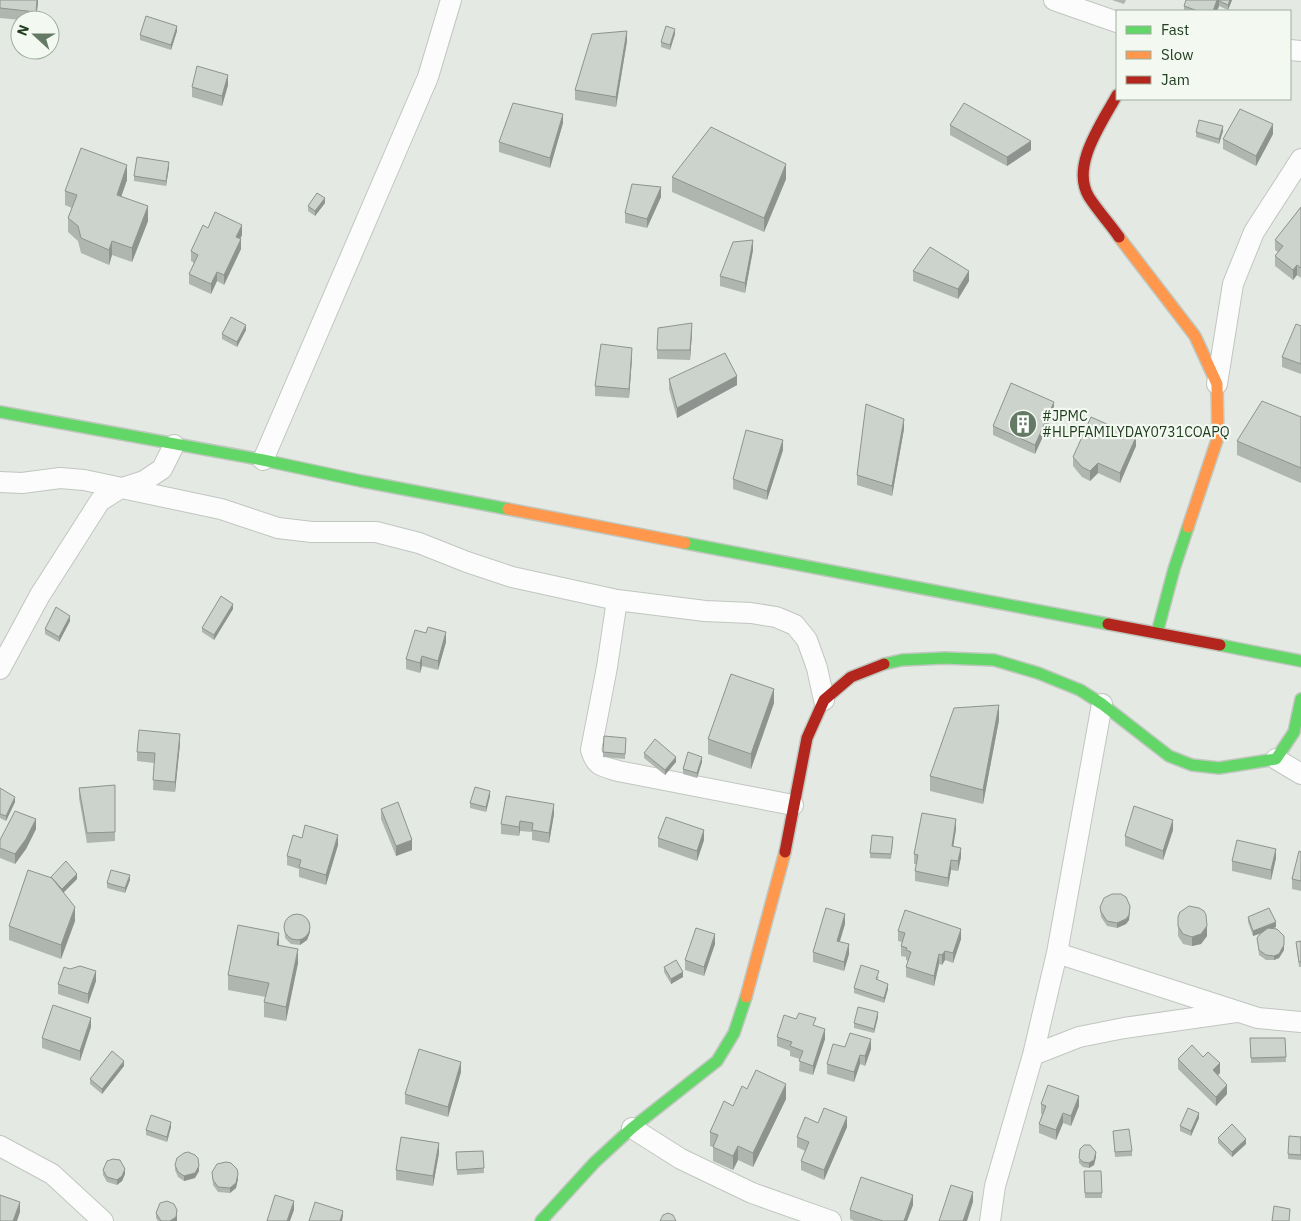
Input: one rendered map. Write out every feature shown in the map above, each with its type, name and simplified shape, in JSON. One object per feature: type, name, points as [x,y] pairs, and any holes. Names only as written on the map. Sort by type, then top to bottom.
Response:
[{"type":"street","points":[[263,460],[428,76],[451,0]]},
{"type":"street","points":[[1063,1],[1116,22]]},
{"type":"street","points":[[1116,97],[1085,155],[1083,178],[1088,196],[1194,336],[1217,384]]},
{"type":"street","points":[[1157,633],[1174,569],[1218,437],[1217,384],[1233,284],[1254,232],[1301,158]]},
{"type":"street","points":[[0,412],[263,460],[361,481],[1301,661]]},
{"type":"street","points":[[0,669],[40,595],[100,501],[119,489],[144,481],[162,469],[174,445]]},
{"type":"street","points":[[0,482],[22,483],[60,478],[84,480],[119,489],[221,509],[278,528],[312,532],[376,532],[419,543],[512,577],[617,600],[705,611],[776,616],[795,624],[807,640],[817,668],[824,700]]},
{"type":"street","points":[[617,600],[607,668],[591,750],[594,760],[599,766],[792,805]]},
{"type":"street","points":[[541,1221],[595,1162],[632,1128],[717,1061],[734,1033],[750,987],[788,844],[792,805],[807,738],[824,700],[851,677],[876,666],[902,660],[945,658],[994,660],[1038,673],[1080,690],[1102,704],[1169,756],[1192,765],[1219,768],[1276,759],[1301,774]]},
{"type":"street","points":[[1276,759],[1294,732],[1301,699]]},
{"type":"street","points":[[990,1221],[995,1186],[1033,1055],[1057,953],[1102,704]]},
{"type":"street","points":[[1057,953],[1258,1018],[1301,1022]]},
{"type":"street","points":[[1033,1055],[1079,1037],[1124,1028],[1238,1011]]},
{"type":"street","points":[[632,1128],[681,1159],[752,1193],[830,1221]]},
{"type":"street","points":[[0,1146],[52,1174],[103,1221]]},
{"type":"building","points":[[0,0],[37,0],[36,10],[0,8]]},
{"type":"building","points":[[1186,0],[1217,0],[1213,10],[1195,10],[1184,6]]},
{"type":"building","points":[[1219,0],[1230,0],[1228,5]]},
{"type":"building","points":[[146,16],[177,26],[171,45],[140,35]]},
{"type":"building","points":[[666,26],[675,29],[670,45],[661,42]]},
{"type":"building","points":[[627,31],[616,97],[575,90],[592,34]]},
{"type":"building","points":[[197,66],[228,75],[222,96],[192,87]]},
{"type":"building","points":[[513,103],[563,114],[550,158],[499,142]]},
{"type":"building","points":[[964,103],[1031,141],[1007,157],[950,125]]},
{"type":"building","points":[[1240,109],[1273,124],[1256,156],[1223,139]]},
{"type":"building","points":[[1199,120],[1223,126],[1219,139],[1196,132]]},
{"type":"building","points":[[711,127],[786,164],[764,218],[672,177]]},
{"type":"building","points":[[81,148],[127,165],[117,195],[148,206],[132,248],[112,241],[109,250],[81,238],[78,226],[68,218],[77,195],[65,191]]},
{"type":"building","points":[[137,157],[169,162],[166,181],[134,176]]},
{"type":"building","points":[[632,184],[661,187],[647,219],[625,213]]},
{"type":"building","points":[[317,193],[325,198],[315,211],[308,206]]},
{"type":"building","points":[[1301,207],[1301,268],[1297,265],[1293,270],[1275,256],[1283,246],[1275,240]]},
{"type":"building","points":[[215,212],[242,225],[236,237],[241,239],[224,275],[217,272],[211,284],[189,274],[198,255],[191,251],[203,225],[208,228]]},
{"type":"building","points":[[753,240],[745,283],[720,276],[733,242]]},
{"type":"building","points":[[930,247],[969,271],[958,289],[913,271]]},
{"type":"building","points":[[231,317],[246,325],[237,342],[222,334]]},
{"type":"building","points":[[692,323],[690,350],[657,350],[658,328]]},
{"type":"building","points":[[1296,324],[1301,326],[1301,364],[1282,357]]},
{"type":"building","points":[[601,344],[632,348],[629,389],[595,386]]},
{"type":"building","points":[[725,353],[737,376],[677,408],[669,379]]},
{"type":"building","name":"#JPMC #HLPFAMILYDAY0731COAPQ","points":[[1011,383],[1054,402],[1035,445],[993,426]]},
{"type":"building","points":[[1262,401],[1301,417],[1301,468],[1237,441]]},
{"type":"building","points":[[866,404],[904,419],[892,486],[857,475]]},
{"type":"building","points":[[1091,417],[1136,437],[1120,473],[1098,463],[1090,471],[1082,467],[1073,457]]},
{"type":"building","points":[[746,430],[783,440],[767,491],[733,479]]},
{"type":"building","points":[[221,596],[233,604],[214,635],[202,628]]},
{"type":"building","points":[[56,607],[70,616],[59,637],[45,629]]},
{"type":"building","points":[[428,627],[446,632],[438,661],[422,656],[420,663],[406,659],[415,630],[426,633]]},
{"type":"building","points":[[731,674],[774,689],[751,754],[708,739]]},
{"type":"building","points":[[999,705],[983,790],[930,776],[954,708]]},
{"type":"building","points":[[139,730],[180,734],[175,782],[153,780],[155,753],[137,752]]},
{"type":"building","points":[[604,736],[626,738],[625,754],[603,752]]},
{"type":"building","points":[[655,739],[676,757],[665,770],[644,753]]},
{"type":"building","points":[[688,752],[702,757],[697,773],[683,769]]},
{"type":"building","points":[[115,785],[115,832],[87,833],[79,788]]},
{"type":"building","points":[[475,787],[490,791],[486,807],[470,803]]},
{"type":"building","points":[[0,788],[15,797],[6,816],[0,814]]},
{"type":"building","points":[[506,796],[554,804],[549,833],[532,830],[533,823],[520,821],[519,827],[501,824]]},
{"type":"building","points":[[398,802],[412,840],[396,846],[381,809]]},
{"type":"building","points":[[1134,806],[1173,820],[1163,851],[1125,836]]},
{"type":"building","points":[[15,811],[36,819],[26,839],[15,854],[0,848],[0,840]]},
{"type":"building","points":[[922,813],[956,819],[952,846],[961,848],[958,861],[951,860],[948,878],[915,871],[918,855],[914,854]]},
{"type":"building","points":[[666,817],[704,830],[697,851],[658,838]]},
{"type":"building","points":[[305,825],[338,835],[326,875],[299,867],[301,860],[287,856],[293,835],[302,838]]},
{"type":"building","points":[[872,835],[893,837],[891,854],[870,853]]},
{"type":"building","points":[[1237,840],[1276,849],[1271,870],[1232,861]]},
{"type":"building","points":[[1299,851],[1301,852],[1301,881],[1292,879]]},
{"type":"building","points":[[66,861],[77,874],[62,889],[51,877]]},
{"type":"building","points":[[28,870],[52,878],[75,907],[61,945],[9,926]]},
{"type":"building","points":[[111,870],[130,875],[125,888],[107,883]]},
{"type":"building","points":[[1112,894],[1121,894],[1126,897],[1130,906],[1129,915],[1126,919],[1117,923],[1107,921],[1100,907],[1104,898]]},
{"type":"building","points":[[1189,906],[1199,908],[1206,915],[1207,926],[1201,934],[1192,937],[1183,934],[1178,926],[1180,912]]},
{"type":"building","points":[[826,908],[845,914],[837,941],[849,944],[844,962],[813,952]]},
{"type":"building","points":[[1269,908],[1276,922],[1253,931],[1248,917]]},
{"type":"building","points":[[905,910],[961,929],[953,953],[945,951],[942,955],[939,954],[934,976],[906,967],[911,952],[901,946],[905,933],[898,931]]},
{"type":"building","points":[[297,914],[306,918],[310,927],[306,936],[297,940],[288,936],[284,927],[288,918]]},
{"type":"building","points":[[238,925],[279,933],[277,945],[298,949],[286,1007],[264,1002],[269,983],[228,975]]},
{"type":"building","points":[[696,928],[715,934],[704,967],[685,960]]},
{"type":"building","points":[[1268,928],[1277,929],[1284,936],[1284,945],[1279,954],[1274,956],[1266,955],[1259,950],[1257,938]]},
{"type":"building","points":[[1301,941],[1301,962],[1299,962],[1296,942]]},
{"type":"building","points":[[676,960],[683,972],[671,979],[664,967]]},
{"type":"building","points":[[861,965],[879,971],[876,979],[888,984],[884,998],[854,988]]},
{"type":"building","points":[[80,966],[96,971],[88,994],[58,984],[64,967],[70,969]]},
{"type":"building","points":[[53,1005],[91,1018],[80,1051],[42,1038]]},
{"type":"building","points":[[858,1007],[878,1012],[874,1029],[854,1023]]},
{"type":"building","points":[[799,1013],[816,1018],[813,1025],[825,1029],[813,1066],[799,1061],[803,1051],[790,1046],[792,1042],[777,1037],[784,1015],[796,1019]]},
{"type":"building","points":[[850,1033],[871,1039],[865,1056],[860,1055],[854,1072],[827,1064],[833,1044],[845,1047]]},
{"type":"building","points":[[1250,1038],[1285,1038],[1286,1057],[1251,1058]]},
{"type":"building","points":[[1192,1045],[1203,1057],[1208,1052],[1220,1063],[1213,1070],[1227,1085],[1216,1097],[1178,1059]]},
{"type":"building","points":[[419,1049],[461,1062],[448,1107],[405,1094]]},
{"type":"building","points":[[112,1051],[124,1061],[102,1089],[90,1079]]},
{"type":"building","points":[[756,1070],[786,1084],[753,1153],[738,1146],[733,1156],[713,1147],[718,1135],[710,1132],[724,1101],[733,1106],[742,1086],[747,1089]]},
{"type":"building","points":[[1048,1085],[1079,1096],[1071,1116],[1063,1113],[1056,1130],[1039,1124],[1046,1106],[1041,1104]]},
{"type":"building","points":[[824,1108],[847,1117],[824,1170],[801,1161],[809,1142],[797,1137],[805,1117],[818,1123]]},
{"type":"building","points":[[1188,1108],[1199,1113],[1191,1131],[1180,1126]]},
{"type":"building","points":[[151,1115],[171,1122],[167,1137],[146,1130]]},
{"type":"building","points":[[1232,1124],[1246,1139],[1232,1152],[1218,1138]]},
{"type":"building","points":[[1129,1129],[1132,1151],[1115,1152],[1113,1131]]},
{"type":"building","points":[[1289,1136],[1301,1137],[1301,1155],[1288,1154]]},
{"type":"building","points":[[401,1137],[439,1143],[433,1176],[396,1170]]},
{"type":"building","points":[[1084,1145],[1090,1145],[1096,1152],[1094,1160],[1089,1163],[1083,1162],[1079,1158],[1080,1149]]},
{"type":"building","points":[[483,1151],[484,1168],[457,1170],[456,1152]]},
{"type":"building","points":[[188,1152],[198,1158],[199,1166],[195,1173],[184,1176],[178,1172],[175,1165],[177,1158]]},
{"type":"building","points":[[113,1159],[120,1160],[125,1169],[122,1176],[117,1180],[107,1177],[103,1170],[107,1161]]},
{"type":"building","points":[[231,1163],[237,1169],[238,1174],[236,1183],[230,1188],[218,1187],[213,1180],[212,1172],[217,1164]]},
{"type":"building","points":[[1084,1171],[1101,1171],[1102,1193],[1085,1193]]},
{"type":"building","points":[[861,1177],[913,1195],[904,1221],[883,1221],[850,1210]]},
{"type":"building","points":[[951,1185],[973,1192],[963,1221],[939,1221]]},
{"type":"building","points":[[0,1195],[20,1202],[13,1221],[0,1221]]},
{"type":"building","points":[[275,1195],[294,1201],[287,1221],[267,1221]]},
{"type":"building","points":[[167,1201],[174,1204],[177,1210],[176,1217],[170,1221],[161,1221],[156,1213],[160,1203]]},
{"type":"building","points":[[315,1202],[343,1211],[340,1221],[309,1221]]},
{"type":"building","points":[[1274,1206],[1290,1209],[1289,1221],[1272,1221]]},
{"type":"building","points":[[668,1213],[673,1215],[676,1221],[660,1221],[663,1215]]},
{"type":"traffic: fast","points":[[0,412],[263,460],[508,509]]},
{"type":"traffic: fast","points":[[1157,633],[1174,569],[1188,527]]},
{"type":"traffic: fast","points":[[685,543],[1108,624]]},
{"type":"traffic: fast","points":[[1220,645],[1301,661]]},
{"type":"traffic: fast","points":[[884,664],[902,660],[945,658],[994,660],[1038,673],[1080,690],[1102,704],[1169,756],[1192,765],[1219,768],[1276,759],[1294,732],[1301,699]]},
{"type":"traffic: fast","points":[[541,1221],[595,1162],[632,1128],[717,1061],[734,1033],[746,997]]},
{"type":"traffic: slow","points":[[1119,237],[1195,336],[1217,384],[1218,437],[1188,527]]},
{"type":"traffic: slow","points":[[508,509],[685,543]]},
{"type":"traffic: slow","points":[[746,997],[785,852]]},
{"type":"traffic: jam","points":[[1116,97],[1090,145],[1083,172],[1084,185],[1089,197],[1119,237]]},
{"type":"traffic: jam","points":[[1108,624],[1220,645]]},
{"type":"traffic: jam","points":[[785,852],[807,738],[824,700],[851,677],[884,664]]},
{"type":"place","name":"#JPMC #HLPFAMILYDAY0731COAPQ","points":[[1023,424]]}]
